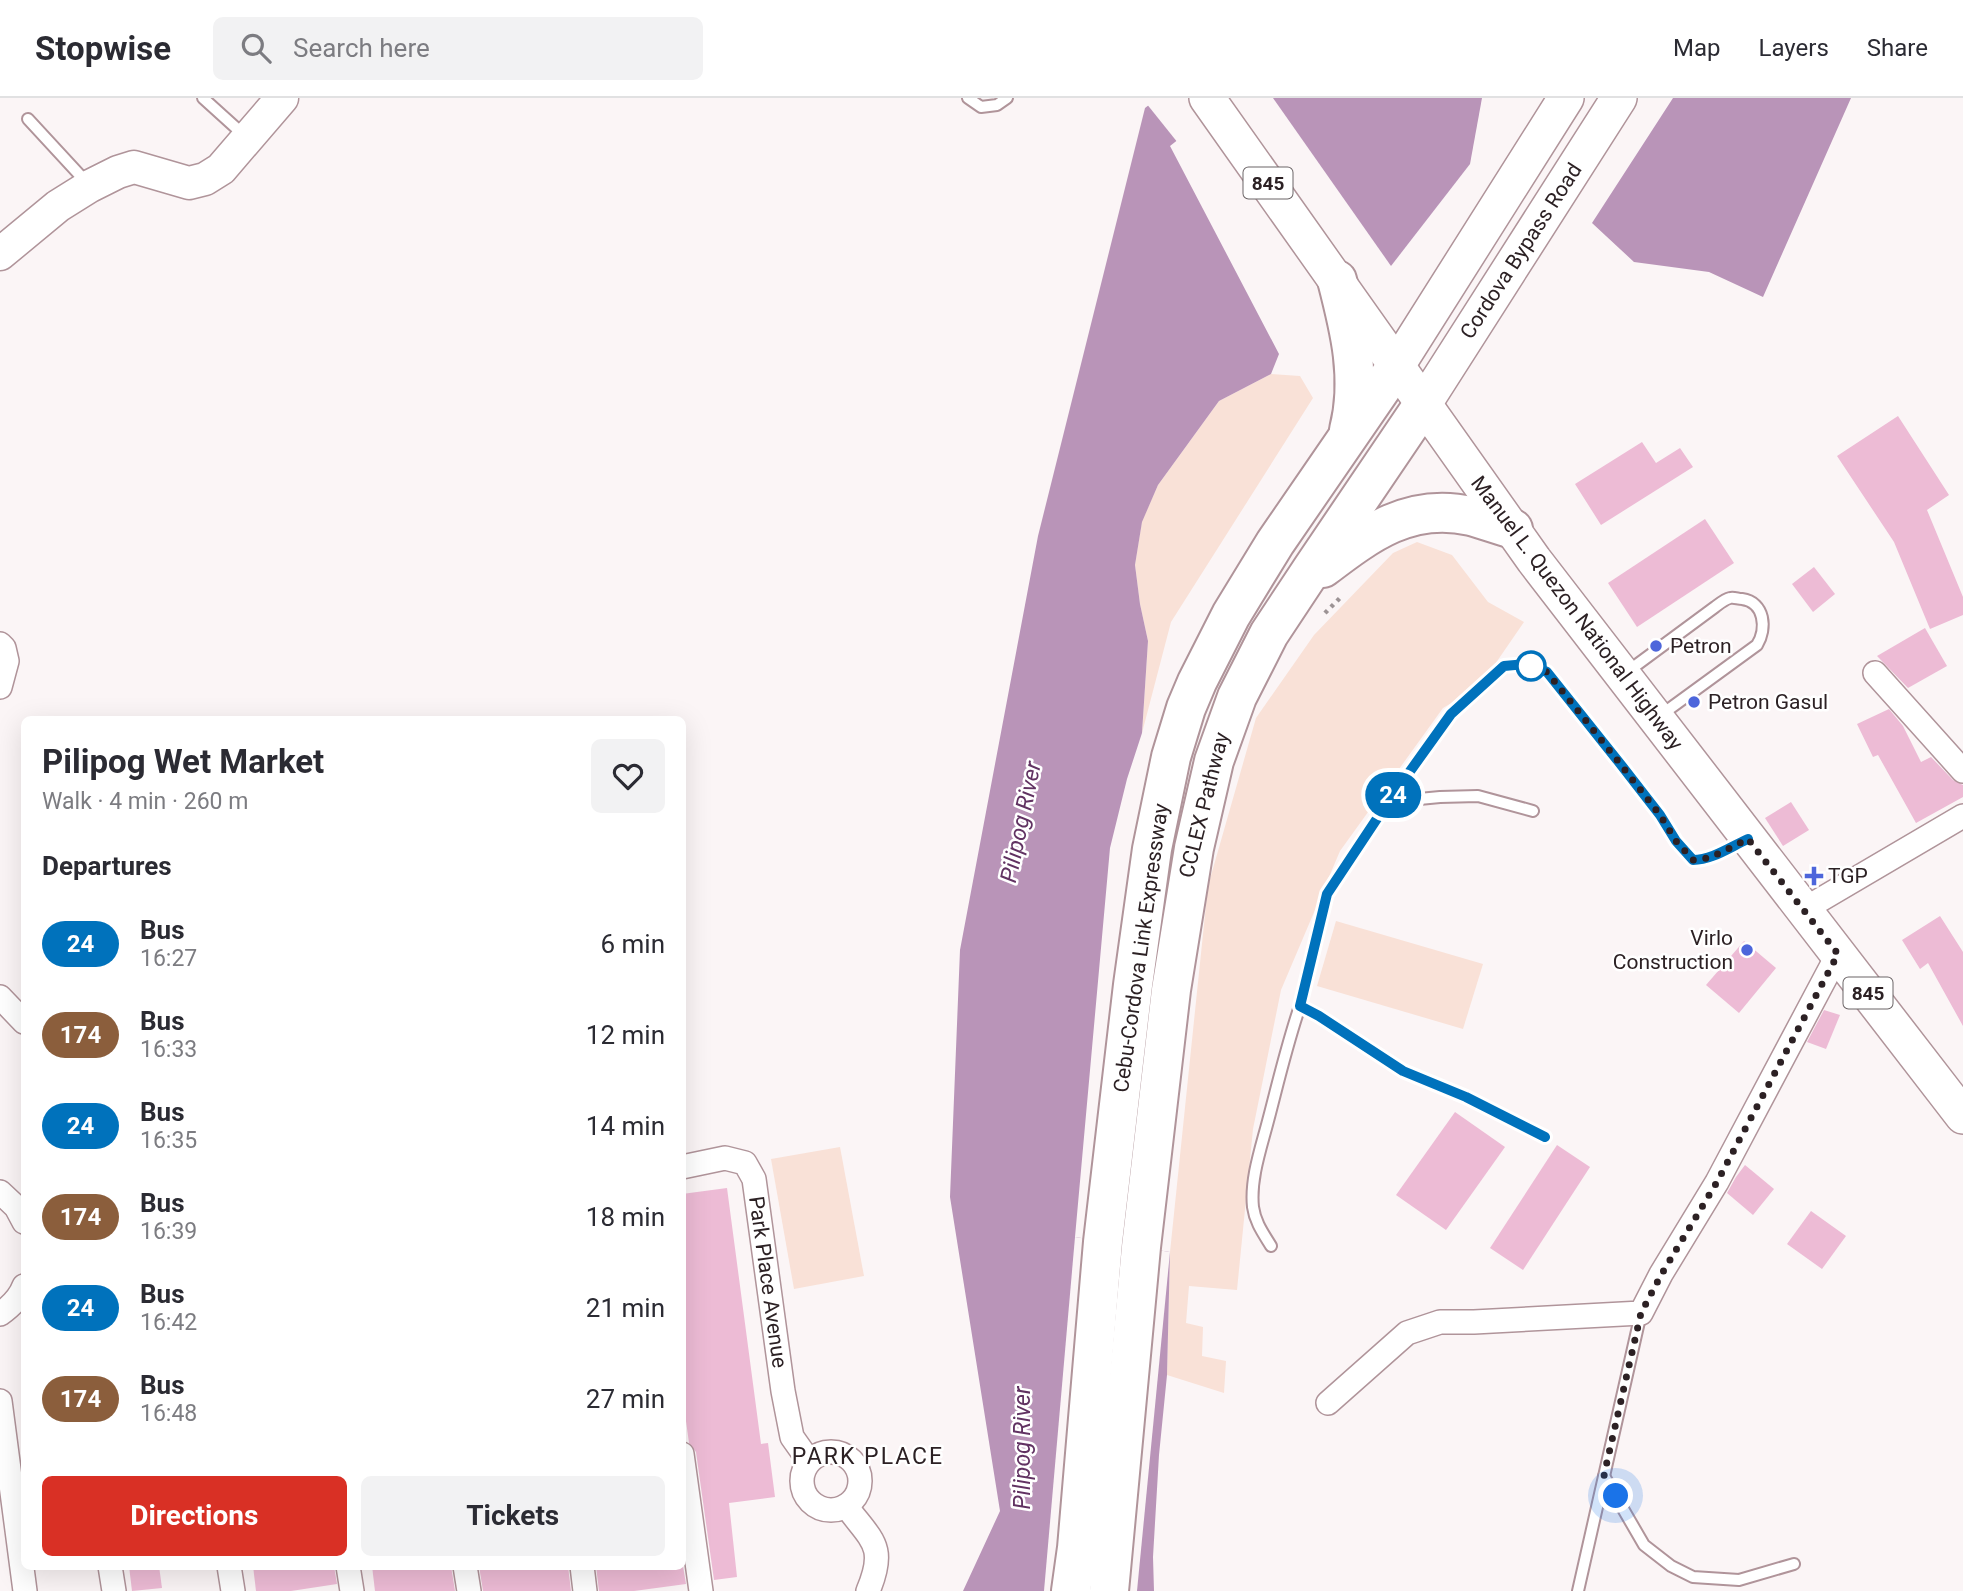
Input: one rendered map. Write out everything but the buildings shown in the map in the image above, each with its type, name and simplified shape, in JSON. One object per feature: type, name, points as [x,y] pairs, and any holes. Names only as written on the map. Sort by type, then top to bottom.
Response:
[{"type":"highway","points":[[1337,280],[1354,362],[1354,402],[1347,439]]},
{"type":"highway","name":"Cebu-Cordova Link Expressway","points":[[1071,1591],[1103,1242],[1133,985],[1162,794],[1180,728],[1197,682],[1231,615],[1275,543],[1396,367]]},
{"type":"highway","name":"Cebu-Cordova Link Expressway","points":[[1109,1591],[1141,1247],[1171,990],[1205,794],[1223,732],[1237,697],[1269,634],[1423,405]]},
{"type":"highway","points":[[1302,584],[1376,530],[1410,516],[1449,513],[1470,516],[1521,541]]},
{"type":"main road","name":"Cordova Bypass Road","points":[[1396,367],[1566,98]]},
{"type":"main road","name":"Cordova Bypass Road","points":[[1423,405],[1619,98]]},
{"type":"main road","name":"Manuel L. Quezon National Highway","points":[[1213,105],[1521,541],[1963,1116]]},
{"type":"street","points":[[0,254],[58,206],[90,186],[134,167],[189,183],[205,179],[221,169],[282,98]]},
{"type":"street","points":[[0,644],[5,648],[6,660],[0,687]]},
{"type":"street","points":[[1875,673],[1963,771]]},
{"type":"street","points":[[1803,909],[1963,816]]},
{"type":"street","points":[[1328,1403],[1407,1333],[1440,1322],[1641,1313],[1717,1182],[1838,954]]},
{"type":"street","points":[[0,997],[21,1020]]},
{"type":"street","name":"Park Place Avenue","points":[[686,1166],[725,1158],[745,1163],[754,1179],[783,1391],[792,1437],[809,1461]]},
{"type":"street","points":[[0,1192],[16,1207],[21,1216]]},
{"type":"street","points":[[0,1314],[21,1292]]},
{"type":"street","points":[[0,1401],[21,1561]]},
{"type":"street","points":[[832,1451],[854,1462],[858,1469],[860,1486],[852,1501],[846,1506],[828,1510],[811,1502],[802,1485],[804,1468],[809,1461],[816,1455],[832,1451]]},
{"type":"street","points":[[686,1483],[701,1591]]},
{"type":"street","points":[[846,1506],[875,1544],[878,1562],[868,1591]]},
{"type":"street","points":[[22,1570],[25,1591]]},
{"type":"street","points":[[111,1570],[114,1591]]},
{"type":"street","points":[[230,1570],[233,1591]]},
{"type":"street","points":[[349,1570],[352,1591]]},
{"type":"street","points":[[465,1570],[468,1591]]},
{"type":"street","points":[[582,1570],[585,1591]]},
{"type":"lane","points":[[202,98],[247,138]]},
{"type":"lane","points":[[968,98],[981,107],[997,105],[1007,98]]},
{"type":"lane","points":[[28,119],[90,186]]},
{"type":"lane","points":[[1623,675],[1730,598],[1748,600],[1756,605],[1764,620],[1762,638],[1757,645],[1656,719]]},
{"type":"lane","points":[[1271,1246],[1258,1225],[1253,1206],[1254,1184],[1287,1044],[1300,1006],[1327,894],[1451,714],[1504,666],[1527,664],[1547,672],[1693,860],[1710,857],[1748,839]]},
{"type":"lane","points":[[1388,802],[1478,796],[1533,811]]},
{"type":"lane","points":[[1300,1006],[1403,1071],[1466,1097],[1545,1137]]},
{"type":"lane","points":[[1578,1591],[1641,1313]]},
{"type":"lane","points":[[1604,1475],[1644,1545],[1671,1566],[1693,1577],[1739,1580],[1794,1564]]},
{"type":"path","points":[[1324,614],[1343,595]]},
{"type":"shaded area","points":[[1271,374],[1300,376],[1313,398],[1171,622],[1142,733],[1148,641],[1135,565],[1142,521],[1158,485],[1219,401]]},
{"type":"shaded area","points":[[1417,542],[1452,555],[1488,602],[1524,622],[1480,686],[1443,708],[1340,851],[1281,990],[1253,1129],[1237,1290],[1189,1286],[1186,1323],[1203,1327],[1202,1356],[1226,1361],[1224,1393],[1167,1375],[1170,1252],[1208,886],[1256,718],[1314,635],[1393,553]]},
{"type":"shaded area","points":[[1336,921],[1483,964],[1463,1029],[1317,986]]},
{"type":"shaded area","points":[[840,1147],[864,1276],[794,1289],[771,1159]]},
{"type":"water","name":"Pilipog River","points":[[1158,98],[1231,98],[1170,146],[1279,354],[1271,374],[1219,401],[1158,485],[1142,522],[1135,565],[1148,641],[1142,733],[1127,779],[1110,848],[1075,1237],[1170,1252],[1167,1375],[1159,1455],[1153,1557],[1154,1591],[963,1591],[1000,1511],[950,1197],[960,950],[1038,536],[1145,108]]},
{"type":"water","points":[[1273,98],[1482,98],[1470,164],[1391,266]]},
{"type":"water","points":[[1673,98],[1851,98],[1763,297],[1709,272],[1634,262],[1592,223]]},
{"type":"pier","points":[[1153,98],[1235,98],[1178,143],[1146,103]]},
{"type":"pier","points":[[1075,1237],[1170,1252],[1137,1591],[1044,1591]]},
{"type":"bus line","name":"24","points":[[1545,1137],[1466,1097],[1403,1071],[1300,1006],[1327,894],[1388,802],[1451,714],[1504,666],[1527,664],[1547,672],[1693,860],[1710,857],[1748,839]]},
{"type":"place","name":"Petron","points":[[1656,646]]},
{"type":"place","name":"Petron Gasul","points":[[1694,702]]},
{"type":"place","name":"TGP","points":[[1814,876]]},
{"type":"place","name":"Virlo Construction","points":[[1747,950]]},
{"type":"district","name":"PARK PLACE","points":[[868,1456]]},
{"type":"route","points":[[1531,666],[1527,664],[1547,672],[1693,860],[1710,857],[1748,839],[1838,954],[1717,1182],[1641,1313],[1604,1475],[1616,1496]]}]
